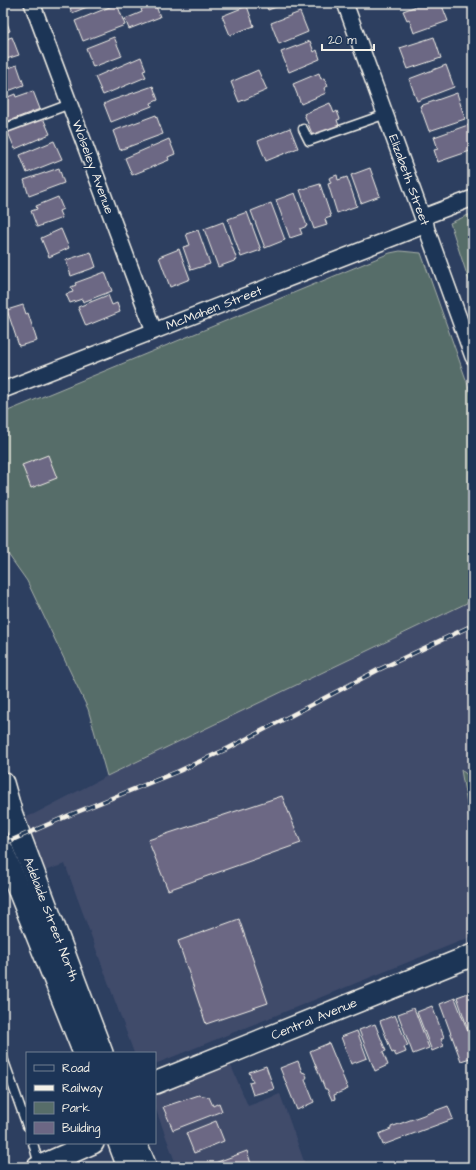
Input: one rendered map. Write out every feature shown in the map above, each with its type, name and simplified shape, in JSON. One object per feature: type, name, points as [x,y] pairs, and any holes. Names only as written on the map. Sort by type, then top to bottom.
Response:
[{"type":"main road","name":"Adelaide Street North","points":[[3,783],[12,815],[102,1052]]},
{"type":"main road","name":"Adelaide Street North","points":[[3,851],[84,1052]]},
{"type":"main road","name":"Central Avenue","points":[[156,1083],[473,955]]},
{"type":"main road","points":[[38,1166],[91,1144]]},
{"type":"main road","points":[[119,1144],[128,1167]]},
{"type":"main road","points":[[136,1144],[146,1167]]},
{"type":"street","name":"Wolseley Avenue","points":[[32,3],[154,331]]},
{"type":"street","name":"Elizabeth Street","points":[[345,3],[472,354]]},
{"type":"street","name":"McMahen Street","points":[[3,390],[154,331],[424,221],[473,198]]},
{"type":"lane","points":[[3,130],[70,104]]},
{"type":"lane","points":[[303,129],[309,141],[386,114]]},
{"type":"lane","points":[[3,1058],[26,1123]]},
{"type":"lane","points":[[33,1144],[38,1166]]},
{"type":"shaded area","points":[[473,600],[473,779],[461,771],[473,839],[473,936],[156,1064],[156,1052],[134,1052],[65,864],[3,885],[3,826],[34,814],[107,776]]},
{"type":"shaded area","points":[[229,1061],[248,1106],[280,1094],[306,1167],[177,1167],[156,1110],[156,1089]]},
{"type":"green space","points":[[473,213],[473,293],[450,223]]},
{"type":"green space","points":[[400,251],[421,253],[473,399],[473,600],[107,776],[88,709],[27,581],[3,547],[3,413],[390,253]]},
{"type":"green space","points":[[461,770],[473,779],[473,839]]},
{"type":"building","points":[[68,3],[97,3],[72,13]]},
{"type":"building","points":[[155,3],[160,17],[129,29],[125,19],[142,12],[141,9]]},
{"type":"building","points":[[265,3],[287,3],[268,10]]},
{"type":"building","points":[[425,3],[441,3],[448,21],[414,33],[409,19],[407,20],[403,11]]},
{"type":"building","points":[[117,4],[125,25],[83,41],[75,21]]},
{"type":"building","points":[[247,6],[254,26],[230,35],[222,16]]},
{"type":"building","points":[[3,12],[10,31],[3,33]]},
{"type":"building","points":[[300,12],[308,32],[279,44],[271,23]]},
{"type":"building","points":[[12,37],[19,55],[3,60],[3,40]]},
{"type":"building","points":[[114,37],[122,56],[93,67],[86,48]]},
{"type":"building","points":[[434,37],[441,58],[408,69],[400,48]]},
{"type":"building","points":[[310,41],[314,52],[317,50],[320,59],[289,72],[281,52]]},
{"type":"building","points":[[141,57],[146,70],[143,71],[146,77],[103,95],[95,77]]},
{"type":"building","points":[[17,65],[24,85],[3,93],[3,70]]},
{"type":"building","points":[[446,65],[454,87],[417,101],[409,79]]},
{"type":"building","points":[[258,70],[267,90],[239,102],[231,82]]},
{"type":"building","points":[[319,73],[321,79],[324,78],[328,86],[324,88],[326,93],[301,104],[293,84]]},
{"type":"building","points":[[153,86],[158,100],[151,103],[152,106],[111,122],[104,104]]},
{"type":"building","points":[[33,91],[40,109],[3,123],[3,99],[15,94],[16,97]]},
{"type":"building","points":[[457,93],[465,119],[429,131],[420,106]]},
{"type":"building","points":[[330,103],[334,113],[337,111],[340,119],[337,120],[339,126],[313,136],[304,114]]},
{"type":"building","points":[[156,115],[163,134],[120,150],[113,131]]},
{"type":"building","points":[[43,118],[50,134],[15,149],[7,130],[18,125],[19,128]]},
{"type":"building","points":[[468,125],[473,137],[473,150],[438,162],[434,150],[438,149],[434,137]]},
{"type":"building","points":[[290,128],[298,148],[266,161],[258,141]]},
{"type":"building","points":[[169,139],[175,154],[168,157],[169,160],[132,175],[125,158]]},
{"type":"building","points":[[54,141],[62,159],[27,173],[20,155]]},
{"type":"building","points":[[59,168],[64,183],[29,196],[24,180]]},
{"type":"building","points":[[370,168],[380,196],[361,203],[351,175]]},
{"type":"building","points":[[337,175],[338,180],[347,177],[357,206],[337,213],[328,184],[331,183],[329,178]]},
{"type":"building","points":[[320,184],[331,217],[325,219],[327,225],[314,229],[300,190]]},
{"type":"building","points":[[295,193],[307,226],[300,229],[302,234],[290,238],[276,200]]},
{"type":"building","points":[[58,197],[63,209],[59,211],[62,218],[37,227],[31,211],[37,209],[36,206]]},
{"type":"building","points":[[271,203],[285,240],[265,248],[251,211]]},
{"type":"building","points":[[247,212],[261,250],[241,257],[228,219]]},
{"type":"building","points":[[223,222],[237,260],[218,267],[204,229]]},
{"type":"building","points":[[61,229],[69,248],[49,257],[41,238]]},
{"type":"building","points":[[198,230],[210,264],[191,270],[183,247],[190,245],[186,234]]},
{"type":"building","points":[[179,249],[190,279],[170,287],[159,257]]},
{"type":"building","points":[[91,252],[96,267],[71,276],[66,260]]},
{"type":"building","points":[[105,272],[112,291],[83,302],[82,299],[70,303],[66,294],[73,292],[71,287],[76,285],[75,283]]},
{"type":"building","points":[[108,295],[112,305],[117,303],[120,312],[86,326],[78,307]]},
{"type":"building","points":[[23,305],[26,314],[28,313],[37,341],[19,346],[7,310]]},
{"type":"building","points":[[48,455],[57,478],[31,488],[22,465]]},
{"type":"building","points":[[282,796],[301,843],[168,890],[148,840]]},
{"type":"building","points":[[239,919],[268,1003],[206,1024],[178,941]]},
{"type":"building","points":[[471,992],[473,998],[473,1034],[470,1035],[457,997]]},
{"type":"building","points":[[455,998],[473,1045],[473,1057],[461,1061],[440,1004]]},
{"type":"building","points":[[432,1006],[444,1037],[441,1039],[444,1046],[432,1051],[417,1012]]},
{"type":"building","points":[[414,1008],[429,1048],[413,1054],[398,1014]]},
{"type":"building","points":[[395,1015],[408,1046],[404,1047],[406,1052],[396,1056],[394,1052],[392,1053],[380,1021]]},
{"type":"building","points":[[375,1024],[386,1051],[383,1052],[388,1065],[375,1071],[359,1030]]},
{"type":"building","points":[[357,1031],[367,1058],[351,1064],[341,1037]]},
{"type":"building","points":[[329,1043],[348,1089],[334,1095],[335,1099],[332,1100],[327,1089],[325,1089],[310,1051]]},
{"type":"building","points":[[298,1061],[302,1072],[305,1073],[307,1077],[305,1080],[314,1102],[297,1110],[280,1068]]},
{"type":"building","points":[[266,1066],[274,1089],[253,1095],[249,1083],[253,1082],[249,1072]]},
{"type":"building","points":[[199,1095],[209,1097],[213,1106],[219,1103],[222,1111],[173,1130],[163,1107]]},
{"type":"building","points":[[448,1106],[453,1119],[383,1145],[379,1134],[391,1129],[391,1127]]},
{"type":"building","points":[[216,1121],[224,1141],[194,1153],[186,1133]]},
{"type":"building","points":[[247,1151],[252,1167],[204,1167]]},
{"type":"railway","points":[[3,844],[72,814],[179,771],[229,748],[378,670],[473,625]]}]
